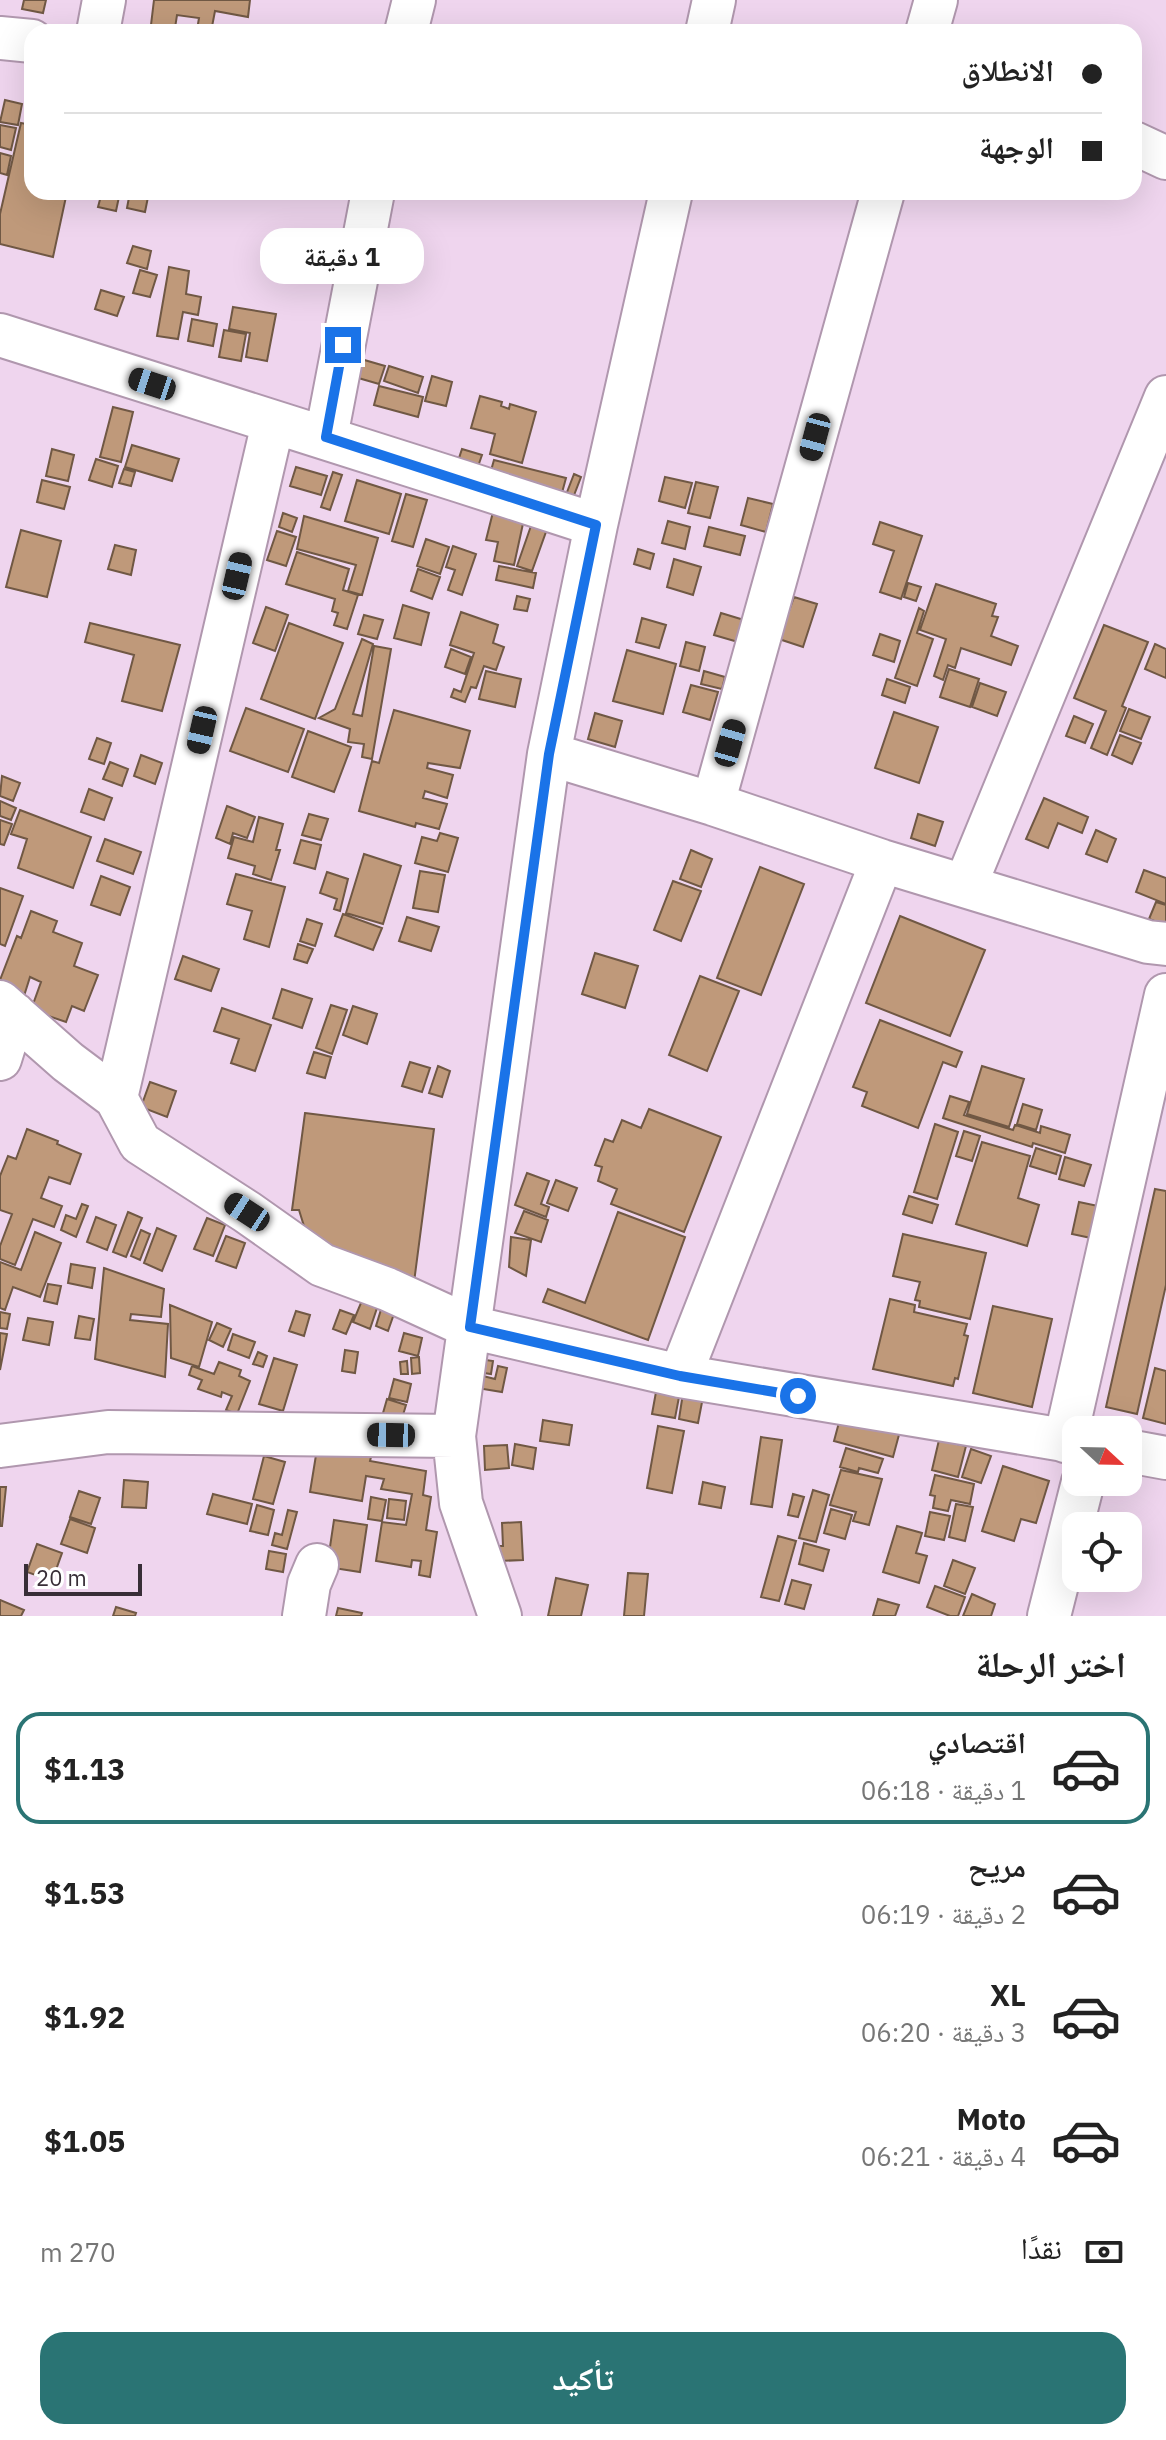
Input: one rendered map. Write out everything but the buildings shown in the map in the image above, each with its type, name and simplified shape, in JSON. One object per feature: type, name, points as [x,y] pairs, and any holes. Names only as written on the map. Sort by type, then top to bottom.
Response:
[{"type":"street","points":[[100,24],[104,0]]},
{"type":"street","points":[[408,24],[414,0]]},
{"type":"street","points":[[709,24],[714,0]]},
{"type":"street","points":[[929,24],[936,0]]},
{"type":"street","points":[[0,38],[24,40]]},
{"type":"street","points":[[1142,147],[1166,158]]},
{"type":"street","points":[[326,437],[371,200]]},
{"type":"street","points":[[500,1616],[461,1503],[454,1436],[549,754],[596,525],[669,200]]},
{"type":"street","points":[[713,804],[881,200]]},
{"type":"street","points":[[0,335],[596,525]]},
{"type":"street","points":[[965,886],[1166,397]]},
{"type":"street","points":[[116,1098],[273,423]]},
{"type":"street","points":[[549,754],[713,804],[882,861],[1148,942],[1166,944]]},
{"type":"street","points":[[680,1376],[882,861]]},
{"type":"street","points":[[1075,1416],[1166,995]]},
{"type":"street","points":[[7,1008],[68,1062],[116,1098],[140,1143],[322,1265],[387,1289],[470,1327],[680,1376],[1062,1440]]},
{"type":"street","points":[[0,1059],[7,1008]]},
{"type":"street","points":[[0,1446],[108,1432],[454,1436]]},
{"type":"street","points":[[1142,1454],[1166,1458]]},
{"type":"street","points":[[1049,1616],[1079,1496]]},
{"type":"street","points":[[304,1616],[309,1584],[317,1565]]},
{"type":"route","points":[[343,345],[326,437],[596,525],[549,754],[470,1327],[680,1376],[798,1396]]}]
